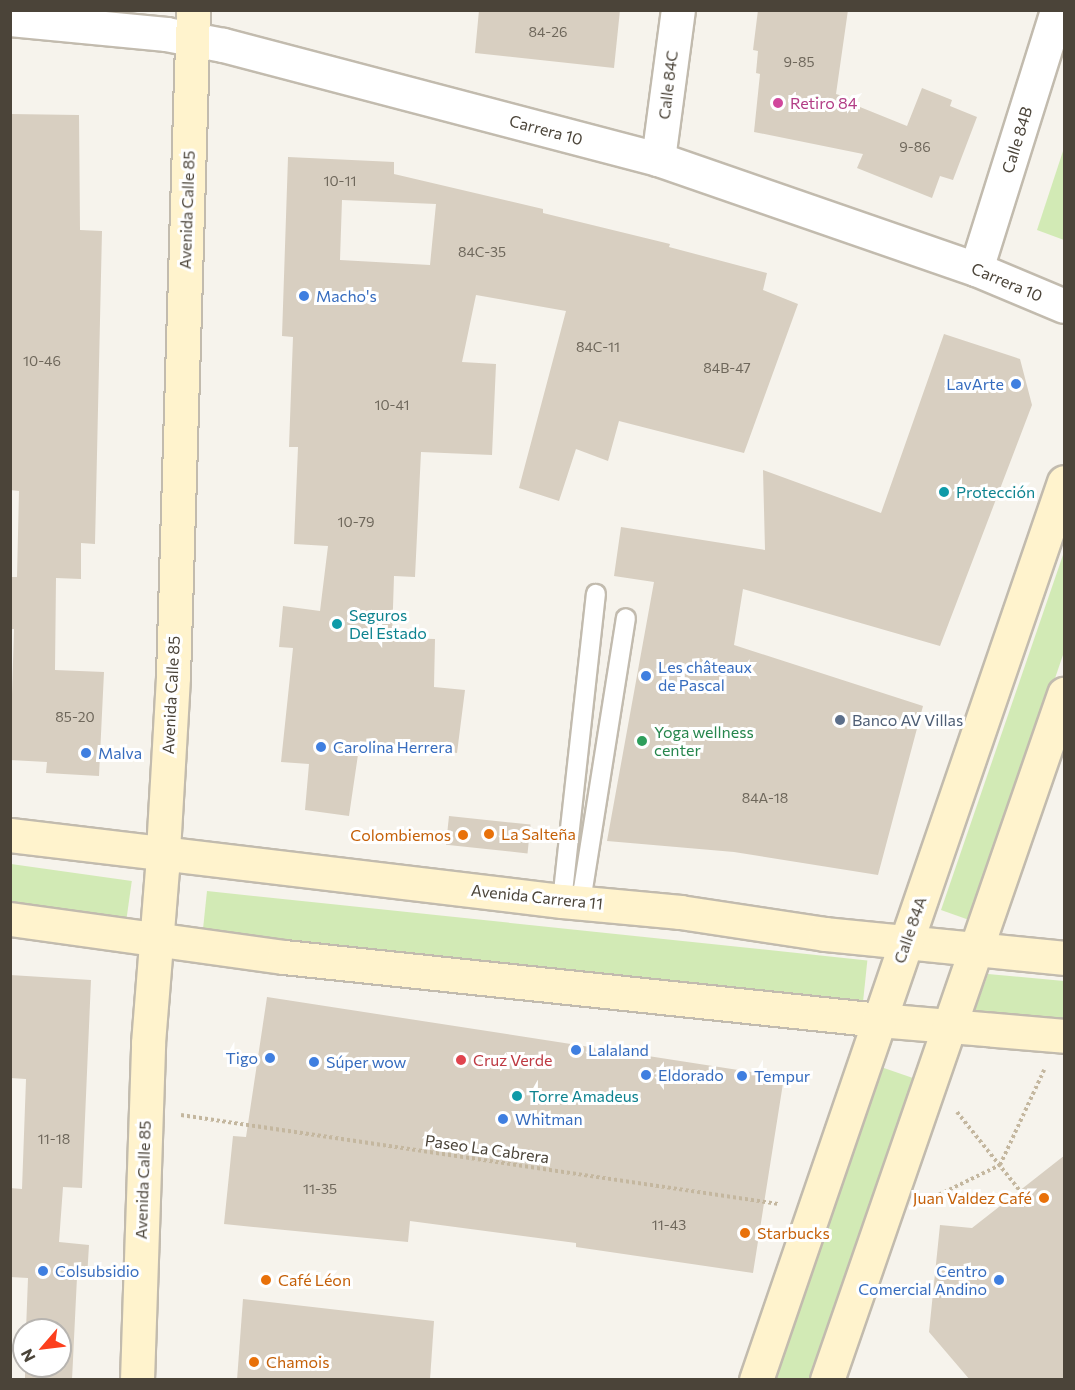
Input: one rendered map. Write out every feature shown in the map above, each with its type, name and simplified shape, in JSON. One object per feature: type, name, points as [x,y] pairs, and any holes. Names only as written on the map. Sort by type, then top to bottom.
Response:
[{"type":"main road","name":"Avenida Calle 85","points":[[137,1380],[148,1043],[163,855],[173,676],[193,25]]},
{"type":"main road","name":"Calle 84A","points":[[756,1380],[1065,482]]},
{"type":"main road","points":[[827,1380],[1065,694]]},
{"type":"main road","name":"Avenida Carrera 11","points":[[10,835],[163,855],[680,912],[825,934],[1065,958]]},
{"type":"main road","points":[[10,919],[284,957],[951,1027],[1056,1048]]},
{"type":"street","name":"Calle 84C","points":[[658,159],[678,10]]},
{"type":"street","name":"Calle 84B","points":[[976,269],[1057,10]]},
{"type":"street","name":"Carrera 10","points":[[10,19],[166,34],[193,25],[223,45],[658,159],[976,269],[1065,306]]},
{"type":"lane","points":[[574,902],[596,594]]},
{"type":"lane","points":[[574,902],[583,889],[626,618]]},
{"type":"path","points":[[921,1203],[1000,1166],[1056,1048]]},
{"type":"path","points":[[952,1106],[1020,1191]]},
{"type":"path","name":"Paseo La Cabrera","points":[[171,1114],[788,1206]]},
{"type":"green space","points":[[1064,148],[1064,240],[1037,230]]},
{"type":"green space","points":[[1064,552],[1064,652],[972,921],[941,910]]},
{"type":"green space","points":[[11,864],[132,881],[126,924],[10,907]]},
{"type":"green space","points":[[207,891],[867,960],[863,1002],[203,933]]},
{"type":"green space","points":[[988,974],[1064,981],[1064,1022],[973,1015]]},
{"type":"green space","points":[[881,1067],[915,1079],[811,1380],[773,1380]]},
{"type":"building","points":[[479,10],[620,10],[614,68],[475,53]]},
{"type":"building","points":[[758,10],[848,10],[836,94],[856,100],[855,105],[907,126],[922,88],[952,100],[950,106],[977,117],[953,180],[940,176],[932,198],[857,168],[863,154],[754,132],[760,74],[756,73],[758,51],[753,50]]},
{"type":"building","points":[[10,114],[79,115],[80,230],[102,231],[95,544],[81,543],[81,579],[56,578],[55,670],[104,672],[99,776],[46,773],[47,762],[10,760],[14,629],[10,629],[10,577],[17,577],[19,491],[10,490]]},
{"type":"building","points":[[288,157],[394,162],[394,174],[543,209],[543,213],[670,244],[669,247],[767,273],[763,290],[798,304],[744,453],[619,421],[608,461],[576,449],[559,501],[519,488],[566,311],[476,295],[462,362],[496,364],[492,455],[421,452],[415,577],[394,576],[392,638],[435,639],[434,687],[465,690],[457,753],[360,741],[349,816],[305,810],[309,764],[281,762],[293,648],[279,647],[283,606],[320,611],[328,546],[294,544],[298,447],[289,447],[293,337],[282,336]],"holes":[[[342,200],[436,204],[430,265],[340,260]]]},
{"type":"building","points":[[944,334],[1020,359],[1032,405],[940,646],[743,589],[734,645],[923,706],[878,875],[734,852],[607,841],[654,582],[614,576],[621,527],[765,550],[763,470],[881,513]]},
{"type":"building","points":[[449,816],[531,825],[528,853],[446,845]]},
{"type":"building","points":[[10,975],[91,980],[82,1188],[63,1187],[59,1242],[89,1245],[87,1278],[77,1277],[72,1380],[25,1380],[25,1378],[72,1378],[72,1318],[26,1318],[28,1278],[10,1277],[10,1188],[22,1189],[26,1079],[10,1078]]},
{"type":"building","points":[[267,997],[784,1077],[753,1273],[576,1247],[576,1243],[410,1221],[408,1242],[224,1224],[233,1136],[246,1137]]},
{"type":"building","name":"Centro Comercial Andino","points":[[1065,1155],[1065,1380],[970,1380],[929,1332],[940,1225],[972,1228]]},
{"type":"building","points":[[243,1299],[434,1321],[430,1380],[237,1380]]},
{"type":"place","name":"Retiro 84","points":[[778,103]]},
{"type":"place","name":"Macho's","points":[[304,296]]},
{"type":"place","name":"LavArte","points":[[1016,384]]},
{"type":"place","name":"Protección","points":[[944,492]]},
{"type":"place","name":"Seguros Del Estado","points":[[337,624]]},
{"type":"place","name":"Les châteaux de Pascal","points":[[646,676]]},
{"type":"place","name":"Banco AV Villas","points":[[840,720]]},
{"type":"place","name":"Yoga wellness center","points":[[642,741]]},
{"type":"place","name":"Carolina Herrera","points":[[321,747]]},
{"type":"place","name":"Malva","points":[[86,753]]},
{"type":"place","name":"La Salteña","points":[[489,834]]},
{"type":"place","name":"Colombiemos","points":[[463,835]]},
{"type":"place","name":"Lalaland","points":[[576,1050]]},
{"type":"place","name":"Tigo","points":[[270,1058]]},
{"type":"place","name":"Cruz Verde","points":[[461,1060]]},
{"type":"place","name":"Súper wow","points":[[314,1062]]},
{"type":"place","name":"Eldorado","points":[[646,1075]]},
{"type":"place","name":"Tempur","points":[[742,1076]]},
{"type":"place","name":"Torre Amadeus","points":[[517,1096]]},
{"type":"place","name":"Whitman","points":[[503,1119]]},
{"type":"place","name":"Juan Valdez Café","points":[[1044,1198]]},
{"type":"place","name":"Starbucks","points":[[745,1233]]},
{"type":"place","name":"Colsubsidio","points":[[43,1271]]},
{"type":"place","name":"Café Léon","points":[[266,1280]]},
{"type":"place","name":"Centro Comercial Andino","points":[[999,1280]]},
{"type":"place","name":"Chamois","points":[[254,1362]]}]
